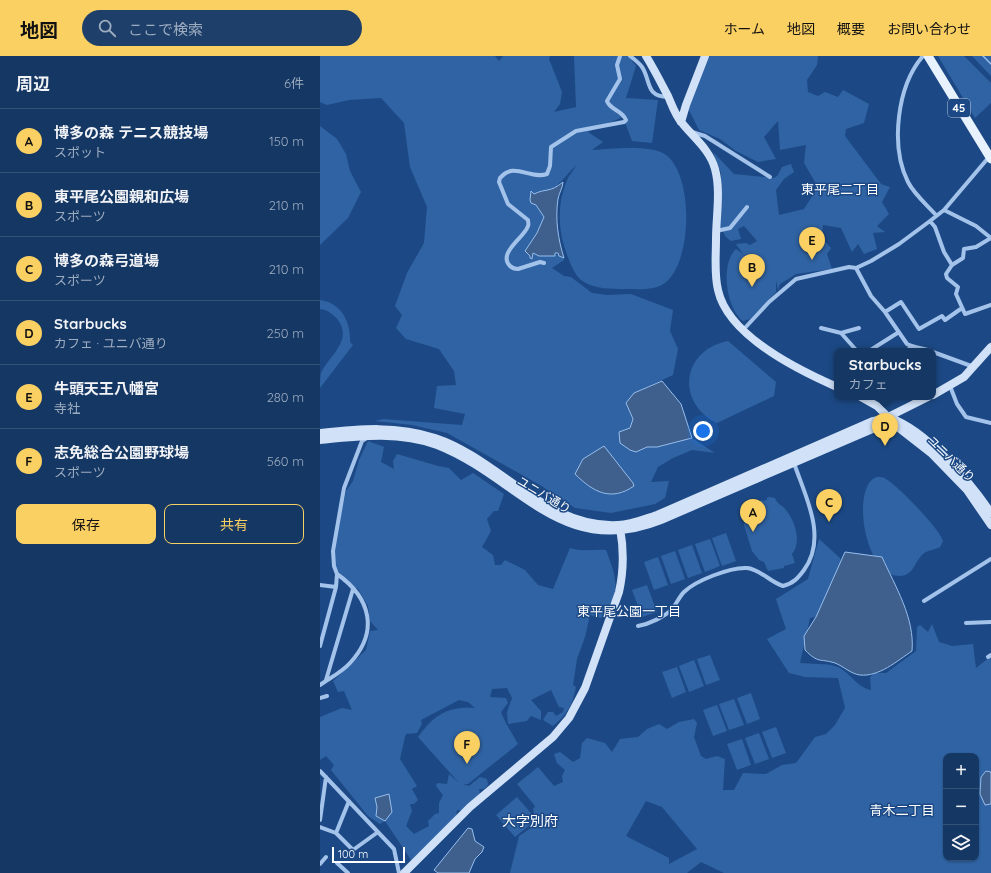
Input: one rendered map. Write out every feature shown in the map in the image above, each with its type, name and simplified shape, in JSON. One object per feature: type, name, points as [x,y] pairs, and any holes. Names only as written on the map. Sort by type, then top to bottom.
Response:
[{"type":"main road","name":"45","points":[[928,56],[990,158]]},
{"type":"street","points":[[544,263],[540,262],[518,269],[514,269],[508,264],[506,256],[528,226],[528,220],[508,204],[499,182],[500,178],[503,175],[517,170],[536,176],[547,174],[550,166],[550,148],[570,134],[576,131],[624,122],[626,120],[623,114],[610,106],[607,101],[620,78],[617,65],[620,56]]},
{"type":"street","points":[[630,56],[642,67],[652,91],[661,97],[668,97]]},
{"type":"street","points":[[646,56],[681,122],[711,157],[716,171],[718,290],[729,315],[742,330],[789,364],[834,386]]},
{"type":"street","points":[[681,122],[705,56]]},
{"type":"street","points":[[923,56],[902,96],[899,126],[899,152],[903,169],[909,184],[936,215]]},
{"type":"street","points":[[688,130],[705,136],[770,177]]},
{"type":"street","points":[[742,330],[769,302],[796,279],[849,267],[856,268],[885,254],[944,210],[990,158]]},
{"type":"street","points":[[716,231],[730,228],[747,207]]},
{"type":"street","points":[[944,210],[976,226],[991,238],[976,247],[964,249],[963,258],[952,265],[946,274],[947,278],[958,287],[956,294],[965,314],[991,305]]},
{"type":"street","points":[[930,221],[935,227],[944,252],[952,265]]},
{"type":"street","points":[[856,268],[871,296],[885,312],[907,344],[912,347],[924,348]]},
{"type":"street","points":[[885,312],[901,302],[919,329],[942,316],[945,320],[962,308]]},
{"type":"street","points":[[821,328],[841,333],[859,328]]},
{"type":"street","points":[[874,348],[899,332]]},
{"type":"street","points":[[841,333],[855,348]]},
{"type":"street","points":[[936,393],[964,377],[974,368],[991,347]]},
{"type":"street","points":[[936,353],[974,368]]},
{"type":"street","points":[[950,386],[957,404],[966,417],[991,423]]},
{"type":"street","points":[[866,400],[877,406],[888,417],[922,400]]},
{"type":"street","name":"ユニバ通り","points":[[320,433],[370,432],[406,437],[438,446],[461,456],[546,512],[568,524],[591,530],[648,526],[877,427],[888,417]]},
{"type":"street","name":"ユニバ通り","points":[[888,417],[898,428],[931,453],[948,470],[966,490],[991,525]]},
{"type":"street","name":"ユニバ通り","points":[[620,528],[657,515],[873,421],[888,417],[902,422],[937,451],[970,484],[991,513]]},
{"type":"street","points":[[320,646],[336,587],[337,574],[334,566],[333,551],[344,488],[362,442],[370,432]]},
{"type":"street","name":"ユニバ通り","points":[[320,440],[370,432]]},
{"type":"street","points":[[638,626],[646,624],[667,613],[683,593],[695,584],[724,573],[746,568],[755,571],[783,586],[796,581],[812,556],[815,537],[812,516],[794,463]]},
{"type":"street","points":[[404,873],[470,807],[553,737],[574,710],[586,688],[619,592],[624,558],[620,528]]},
{"type":"street","points":[[924,601],[991,559]]},
{"type":"street","points":[[320,685],[349,664],[360,651],[367,637],[369,623],[366,611],[353,589],[337,574]]},
{"type":"street","points":[[320,585],[336,587]]},
{"type":"street","points":[[326,680],[353,589]]},
{"type":"street","points":[[966,622],[991,622]]},
{"type":"street","points":[[320,698],[326,696]]},
{"type":"street","points":[[320,771],[394,849],[399,873]]},
{"type":"street","points":[[320,820],[326,777]]},
{"type":"street","points":[[336,833],[349,802]]},
{"type":"street","points":[[320,827],[336,833],[353,850],[378,832]]},
{"type":"street","points":[[320,864],[326,857]]},
{"type":"street","points":[[337,863],[345,872]]},
{"type":"shaded area","points":[[320,56],[495,56],[499,61],[503,56],[550,56],[549,59],[562,92],[560,104],[554,112],[576,107],[574,56],[628,56],[636,66],[626,98],[658,100],[652,143],[632,141],[623,117],[588,132],[603,142],[592,150],[620,148],[651,149],[666,155],[675,166],[681,181],[685,199],[686,218],[685,238],[681,256],[675,271],[662,285],[647,289],[602,288],[586,283],[579,278],[575,273],[565,250],[562,240],[560,220],[563,190],[576,165],[557,186],[544,213],[541,255],[563,255],[564,260],[552,268],[564,276],[571,277],[592,293],[607,295],[631,294],[673,310],[670,331],[678,349],[673,375],[634,393],[633,419],[630,428],[636,452],[647,447],[657,447],[692,438],[715,453],[692,450],[673,458],[658,467],[651,482],[669,481],[665,498],[655,504],[611,513],[575,508],[540,485],[447,433],[412,425],[375,421],[383,419],[462,425],[465,414],[434,408],[437,386],[456,385],[454,371],[439,349],[406,339],[396,328],[402,315],[395,306],[407,273],[424,243],[427,207],[410,167],[404,123],[381,98],[349,100],[327,105],[320,102]]},
{"type":"shaded area","points":[[705,56],[818,56],[817,65],[807,80],[808,92],[818,96],[825,92],[838,97],[843,90],[869,104],[864,123],[846,129],[845,136],[881,184],[890,187],[882,202],[889,214],[877,226],[885,232],[873,233],[877,249],[864,254],[858,244],[852,252],[841,228],[823,225],[822,238],[831,248],[827,254],[832,269],[796,274],[780,284],[778,290],[776,280],[776,292],[750,319],[743,321],[737,315],[729,296],[727,286],[728,265],[731,256],[736,249],[743,254],[736,244],[746,243],[750,245],[757,241],[744,226],[738,229],[741,239],[731,241],[726,237],[719,225],[721,173],[713,152],[734,174],[774,178],[778,175],[782,167],[791,164],[794,172],[784,179],[776,190],[779,215],[804,209],[818,187],[804,163],[806,145],[780,150],[778,121],[764,137],[776,159],[758,162],[736,151],[720,139],[699,130],[688,108]]},
{"type":"shaded area","points":[[938,56],[964,56],[991,83],[991,103],[975,118]]},
{"type":"shaded area","points":[[972,56],[991,56],[991,76]]},
{"type":"shaded area","points":[[320,126],[337,139],[346,154],[350,171],[361,192],[348,218],[320,245]]},
{"type":"shaded area","points":[[563,182],[558,199],[557,221],[560,244],[564,258],[559,256],[558,253],[555,253],[555,256],[539,256],[533,253],[532,259],[525,251],[537,233],[544,217],[536,205],[531,203],[531,191],[534,194],[555,188]]},
{"type":"shaded area","points":[[320,300],[334,305],[344,315],[349,328],[350,342],[353,345],[320,388],[321,373],[338,348],[343,335],[342,328],[338,320],[328,311],[320,309]]},
{"type":"shaded area","points":[[728,341],[776,382],[774,396],[717,423],[704,414],[695,403],[690,390],[690,378],[693,365],[701,355],[713,346]]},
{"type":"shaded area","points":[[662,381],[681,404],[692,438],[657,447],[647,447],[636,452],[630,450],[620,443],[619,432],[630,428],[633,419],[626,403],[634,393]]},
{"type":"shaded area","points":[[368,441],[384,447],[381,462],[394,469],[393,461],[397,454],[449,468],[461,480],[473,473],[504,494],[498,511],[494,511],[487,519],[491,531],[482,547],[493,555],[495,565],[501,565],[505,560],[525,570],[538,585],[553,589],[570,548],[583,550],[606,550],[615,578],[615,593],[608,609],[601,618],[590,615],[585,637],[577,659],[573,685],[576,687],[575,693],[566,713],[553,726],[543,720],[548,712],[553,712],[556,716],[563,712],[564,708],[559,707],[551,690],[531,700],[541,711],[541,720],[531,716],[527,721],[508,724],[507,712],[512,698],[507,688],[492,689],[490,697],[506,698],[508,703],[501,712],[518,744],[468,784],[463,784],[469,786],[480,777],[487,779],[488,785],[484,789],[479,789],[480,794],[464,811],[457,810],[456,818],[411,860],[385,821],[380,824],[368,816],[331,770],[334,765],[326,756],[320,760],[320,717],[342,708],[352,710],[344,691],[338,692],[333,681],[366,650],[370,631],[378,630],[370,621],[368,606],[358,589],[343,582],[335,564],[335,542],[346,491],[353,481],[359,460]],"holes":[[[459,700],[468,702],[475,708],[449,710],[430,723],[418,737],[459,783],[449,774],[447,784],[437,783],[436,786],[443,795],[439,803],[439,813],[435,814],[428,821],[429,826],[414,834],[406,826],[412,811],[410,804],[414,804],[418,800],[412,789],[417,786],[400,759],[406,734],[417,733],[422,724],[421,720]]]},
{"type":"shaded area","points":[[604,446],[633,483],[634,486],[626,491],[610,494],[603,493],[589,486],[575,474],[583,459]]},
{"type":"shaded area","points":[[877,477],[885,478],[908,498],[927,518],[943,541],[940,547],[923,554],[908,574],[899,576],[887,572],[877,561],[869,546],[863,511],[864,495],[869,483]]},
{"type":"shaded area","points":[[769,497],[775,498],[792,520],[796,532],[797,544],[792,554],[795,563],[784,566],[784,568],[768,571],[764,562],[759,560],[752,551],[744,525],[746,510],[750,504],[767,500]]},
{"type":"shaded area","points":[[726,533],[736,561],[722,566],[712,538]]},
{"type":"shaded area","points":[[710,539],[720,566],[705,572],[695,544]]},
{"type":"shaded area","points":[[819,539],[840,558],[849,587],[836,613],[810,618],[800,663],[824,664],[838,667],[861,686],[871,690],[870,677],[875,673],[886,673],[916,651],[917,627],[920,625],[928,632],[932,624],[939,642],[952,646],[973,644],[976,668],[991,656],[991,772],[986,771],[985,805],[991,804],[991,873],[724,873],[701,862],[687,873],[510,873],[519,836],[534,826],[536,820],[515,837],[496,815],[517,797],[535,818],[533,809],[535,806],[517,784],[538,767],[554,786],[563,782],[562,776],[565,770],[557,763],[554,754],[560,752],[573,762],[580,758],[582,743],[587,738],[605,743],[612,752],[620,739],[638,737],[647,729],[659,724],[667,729],[679,722],[694,719],[697,723],[694,737],[701,756],[706,759],[717,756],[725,759],[723,790],[734,790],[743,773],[766,774],[782,765],[796,763],[815,737],[826,734],[835,725],[845,708],[838,678],[805,677],[789,673],[767,639],[786,629],[776,599],[808,579]],"holes":[[[646,801],[662,807],[697,849],[669,864],[669,858],[626,836]]]},
{"type":"shaded area","points":[[692,545],[702,573],[688,578],[678,550]]},
{"type":"shaded area","points":[[675,551],[685,579],[671,584],[661,556]]},
{"type":"shaded area","points":[[845,552],[882,557],[903,602],[910,626],[912,651],[888,668],[874,674],[860,675],[850,672],[835,663],[816,659],[805,650],[804,636],[816,617]]},
{"type":"shaded area","points":[[658,557],[668,585],[654,590],[644,562]]},
{"type":"shaded area","points":[[647,585],[657,612],[642,617],[632,590]]},
{"type":"shaded area","points":[[710,655],[720,680],[706,685],[697,659]]},
{"type":"shaded area","points":[[694,660],[704,686],[689,692],[679,666]]},
{"type":"shaded area","points":[[677,667],[686,692],[672,698],[662,672]]},
{"type":"shaded area","points":[[751,693],[760,719],[747,724],[737,698]]},
{"type":"shaded area","points":[[734,699],[744,725],[729,730],[719,704]]},
{"type":"shaded area","points":[[717,705],[727,731],[713,736],[703,710]]},
{"type":"shaded area","points":[[776,727],[786,753],[772,758],[762,732]]},
{"type":"shaded area","points":[[759,733],[769,759],[755,764],[745,738]]},
{"type":"shaded area","points":[[742,739],[751,765],[737,770],[727,744]]},
{"type":"shaded area","points":[[986,771],[991,772],[991,804],[985,805],[980,794],[981,777]]},
{"type":"shaded area","points":[[389,794],[392,812],[385,821],[376,816],[377,807],[375,798]]},
{"type":"shaded area","points":[[468,828],[472,829],[475,841],[484,847],[482,852],[475,859],[469,873],[438,873],[434,870]]},
{"type":"waterway","points":[[983,56],[991,64]]},
{"type":"place","name":"牛頭天王八幡宮","points":[[812,260]]},
{"type":"place","name":"東平尾公園親和広場","points":[[752,287]]},
{"type":"place","name":"Starbucks","points":[[885,446]]},
{"type":"place","name":"博多の森弓道場","points":[[829,522]]},
{"type":"place","name":"博多の森 テニス競技場","points":[[753,532]]},
{"type":"place","name":"志免総合公園野球場","points":[[467,764]]},
{"type":"district","name":"東平尾二丁目","points":[[840,189]]},
{"type":"district","name":"東平尾公園一丁目","points":[[629,611]]},
{"type":"district","name":"青木二丁目","points":[[902,810]]},
{"type":"district","name":"大字別府","points":[[530,821]]}]
